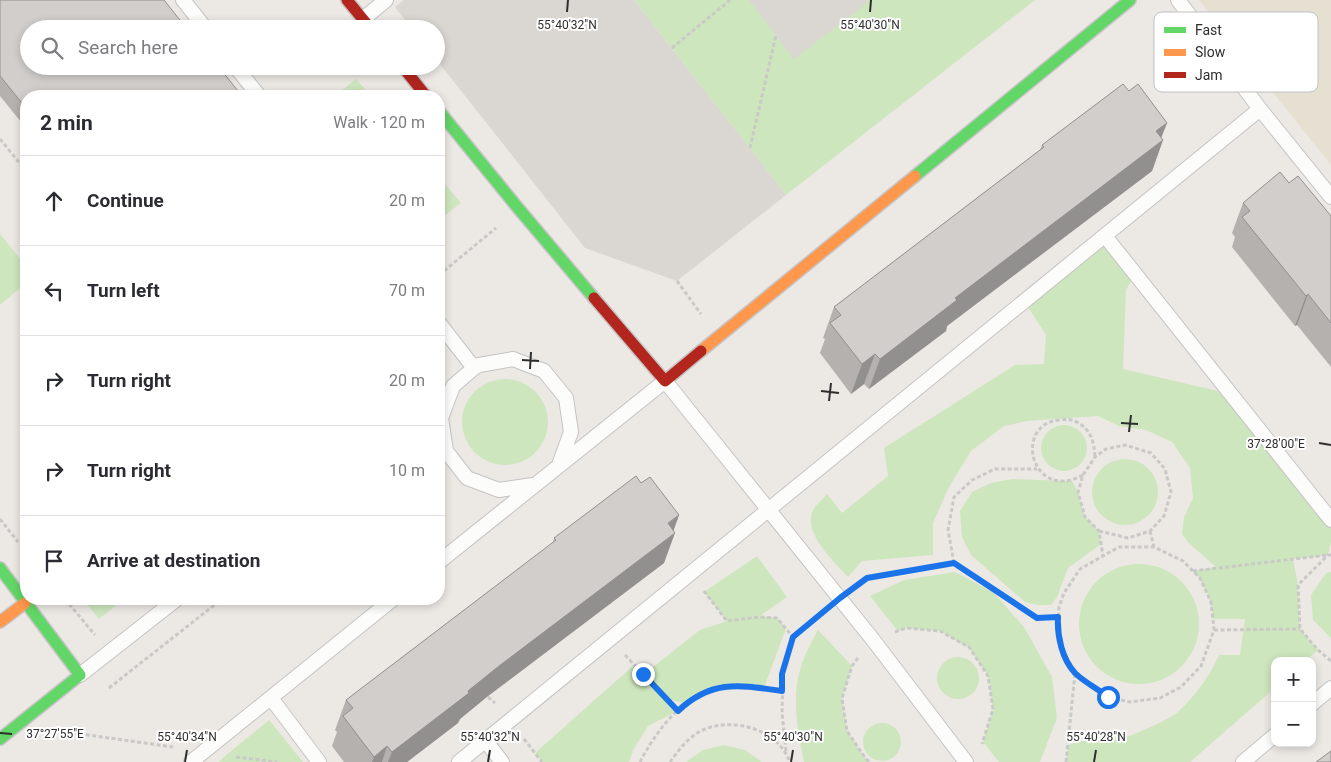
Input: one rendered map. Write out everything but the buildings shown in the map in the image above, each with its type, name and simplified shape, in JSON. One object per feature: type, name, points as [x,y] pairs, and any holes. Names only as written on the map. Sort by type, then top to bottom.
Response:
[{"type":"street","points":[[347,0],[364,20]]},
{"type":"street","points":[[445,118],[518,208],[666,381],[1130,0]]},
{"type":"street","points":[[409,75],[421,90]]},
{"type":"street","points":[[0,568],[20,596]]},
{"type":"street","points":[[0,622],[22,605]]},
{"type":"street","points":[[0,739],[80,675],[27,605]]},
{"type":"lane","points":[[183,0],[199,20]]},
{"type":"lane","points":[[370,20],[386,0]]},
{"type":"lane","points":[[1178,0],[1187,12]]},
{"type":"lane","points":[[242,75],[254,90]]},
{"type":"lane","points":[[1247,92],[1331,197]]},
{"type":"lane","points":[[459,762],[1260,109]]},
{"type":"lane","points":[[1104,236],[1331,520]]},
{"type":"lane","points":[[445,331],[474,368]]},
{"type":"lane","points":[[445,407],[453,386],[479,364],[513,360],[544,371],[566,398],[571,432],[558,466]]},
{"type":"lane","points":[[445,557],[666,381],[874,641],[966,762]]},
{"type":"lane","points":[[445,447],[467,478],[499,490],[535,485]]},
{"type":"lane","points":[[80,675],[169,605]]},
{"type":"lane","points":[[191,762],[387,605]]},
{"type":"lane","points":[[1314,702],[1331,688]]},
{"type":"lane","points":[[271,698],[319,762]]},
{"type":"lane","points":[[1243,762],[1271,738]]},
{"type":"lane","points":[[485,740],[502,762]]},
{"type":"path","points":[[672,48],[730,0]]},
{"type":"path","points":[[750,148],[776,35]]},
{"type":"path","points":[[0,139],[20,164]]},
{"type":"path","points":[[445,270],[518,208]]},
{"type":"path","points":[[1083,475],[1072,481],[1050,480],[1038,469],[1032,455],[1034,437],[1040,428],[1050,421],[1070,419],[1086,427],[1094,442],[1095,457]]},
{"type":"path","points":[[1124,445],[1152,453],[1165,469],[1171,492],[1164,516],[1150,531],[1128,538],[1099,531],[1085,517],[1078,492],[1083,475],[1095,457],[1106,449],[1124,445]]},
{"type":"path","points":[[954,563],[948,530],[954,497],[972,480],[995,469],[1038,469]]},
{"type":"path","points":[[1099,531],[1102,556]]},
{"type":"path","points":[[1150,531],[1154,547]]},
{"type":"path","points":[[1119,547],[1154,547],[1183,561],[1200,578],[1211,602],[1214,630],[1201,666],[1181,687],[1160,698],[1130,702],[1108,697],[1075,673],[1062,650],[1058,630],[1059,607],[1064,593],[1080,569],[1119,547]]},
{"type":"path","points":[[1193,571],[1330,555]]},
{"type":"path","points":[[1330,555],[1298,585],[1300,629],[1318,650],[1331,661]]},
{"type":"path","points":[[790,762],[786,752],[782,713],[782,674],[793,637],[867,578],[954,563],[1037,618],[1058,617]]},
{"type":"path","points":[[690,574],[727,620],[760,616],[778,618],[793,637]]},
{"type":"path","points":[[104,691],[214,605]]},
{"type":"path","points":[[1214,630],[1300,629]]},
{"type":"path","points":[[610,639],[678,711]]},
{"type":"path","points":[[1066,762],[1075,673]]},
{"type":"path","points":[[640,762],[649,744],[678,711],[702,693],[723,686],[744,685],[782,691]]},
{"type":"path","points":[[62,725],[54,731],[277,762]]},
{"type":"path","points":[[670,762],[686,741],[710,727],[719,726],[738,725],[765,733],[786,752]]},
{"type":"shaded area","points":[[404,0],[634,0],[786,195],[677,281],[585,248],[445,70],[445,20],[405,20],[395,7]]},
{"type":"shaded area","points":[[749,0],[865,0],[867,3],[794,59]]},
{"type":"shaded area","points":[[1199,0],[1331,0],[1331,165],[1273,92],[1318,92],[1318,12],[1209,12]]},
{"type":"green space","points":[[634,0],[1035,0],[786,195]]},
{"type":"green space","points":[[356,79],[366,90],[342,90]]},
{"type":"green space","points":[[445,184],[461,203],[445,215]]},
{"type":"green space","points":[[0,234],[20,259],[20,288],[0,305]]},
{"type":"green space","points":[[1105,236],[1135,274],[1126,290],[1123,369],[1231,394],[1331,520],[1331,543],[1328,555],[1293,559],[1298,585],[1300,629],[1318,650],[1310,657],[1271,657],[1271,691],[1190,762],[1066,762],[1068,745],[1079,741],[1129,736],[1174,715],[1202,685],[1219,655],[1240,655],[1245,619],[1213,619],[1207,593],[1198,576],[1193,571],[1216,567],[1188,542],[1182,534],[1184,517],[1193,498],[1190,468],[1172,442],[1146,430],[1119,426],[1098,416],[1027,421],[1004,426],[971,451],[949,487],[933,523],[933,555],[862,561],[848,577],[822,548],[812,530],[813,510],[827,494],[842,513],[888,476],[884,448],[1015,365],[1044,364],[1046,335],[1024,301]]},
{"type":"green space","points":[[505,379],[522,382],[541,398],[545,405],[548,422],[545,439],[529,458],[522,462],[505,465],[488,462],[469,446],[465,439],[462,422],[465,405],[481,386],[488,382]]},
{"type":"green space","points":[[1059,425],[1069,425],[1083,435],[1087,448],[1083,461],[1077,467],[1069,471],[1059,471],[1045,461],[1041,453],[1041,443],[1051,429]]},
{"type":"green space","points":[[1119,459],[1131,459],[1143,464],[1153,474],[1158,486],[1156,505],[1143,520],[1131,525],[1119,525],[1107,520],[1097,510],[1092,498],[1092,486],[1097,474],[1107,464]]},
{"type":"green space","points":[[1012,479],[1072,481],[1078,492],[1085,517],[1099,531],[1101,544],[1068,568],[1057,597],[1051,605],[1025,602],[971,555],[962,537],[960,511],[972,492],[991,483]]},
{"type":"green space","points":[[757,556],[787,597],[760,616],[777,618],[786,628],[764,688],[723,687],[705,693],[686,704],[666,698],[678,711],[648,726],[633,750],[629,762],[542,762],[535,753],[634,665],[644,674],[700,630],[727,621],[704,592]]},
{"type":"green space","points":[[1139,564],[1162,568],[1182,581],[1195,601],[1199,624],[1195,647],[1182,667],[1162,680],[1139,684],[1116,680],[1096,667],[1083,647],[1079,624],[1083,601],[1096,581],[1116,568]]},
{"type":"green space","points":[[955,572],[993,592],[1024,627],[1052,677],[1057,718],[1040,762],[999,762],[983,742],[993,709],[988,676],[969,648],[940,631],[906,628],[898,631],[870,596],[904,580]]},
{"type":"green space","points":[[1331,572],[1331,638],[1313,620],[1311,595],[1326,573]]},
{"type":"green space","points":[[87,605],[116,605],[99,619]]},
{"type":"green space","points":[[818,630],[852,666],[842,698],[847,731],[870,762],[804,762],[797,723],[797,684],[804,658]]},
{"type":"green space","points":[[958,657],[973,663],[979,678],[973,693],[958,699],[943,693],[937,678],[943,663]]},
{"type":"green space","points":[[269,720],[303,762],[219,762],[225,756]]},
{"type":"green space","points":[[882,723],[895,729],[901,742],[895,755],[882,761],[869,755],[863,742],[869,729]]},
{"type":"green space","points":[[724,745],[745,750],[762,762],[686,762],[703,750]]},
{"type":"traffic: fast","points":[[915,176],[1130,0]]},
{"type":"traffic: fast","points":[[445,118],[594,298]]},
{"type":"traffic: fast","points":[[0,568],[20,595]]},
{"type":"traffic: fast","points":[[0,739],[80,675],[28,605]]},
{"type":"traffic: slow","points":[[701,351],[915,176]]},
{"type":"traffic: slow","points":[[0,622],[22,605]]},
{"type":"traffic: jam","points":[[347,0],[364,20]]},
{"type":"traffic: jam","points":[[409,75],[421,90]]},
{"type":"traffic: jam","points":[[594,298],[665,381],[701,351]]},
{"type":"route","points":[[643,674],[678,711],[702,693],[723,686],[744,685],[782,691],[782,674],[793,637],[840,598],[867,578],[954,563],[1037,618],[1058,617],[1058,630],[1062,650],[1075,673],[1108,697]]}]
